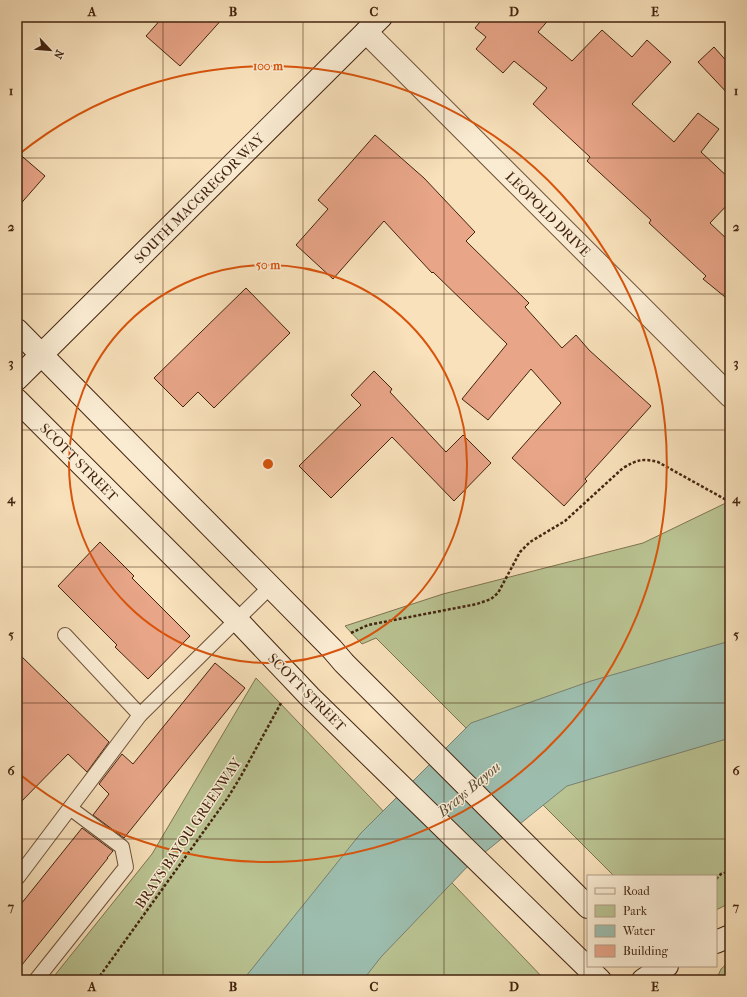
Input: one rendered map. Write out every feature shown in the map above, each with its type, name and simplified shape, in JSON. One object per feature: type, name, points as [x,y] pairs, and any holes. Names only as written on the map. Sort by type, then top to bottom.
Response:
[{"type":"main road","name":"SOUTH MACGREGOR WAY","points":[[17,379],[374,24]]},
{"type":"main road","name":"LEOPOLD DRIVE","points":[[374,24],[730,396]]},
{"type":"main road","points":[[17,330],[332,649],[344,663],[587,906]]},
{"type":"main road","name":"SCOTT STREET","points":[[17,400],[237,620],[310,697],[600,980]]},
{"type":"main road","points":[[717,942],[730,936]]},
{"type":"lane","points":[[17,877],[140,714],[270,587]]},
{"type":"lane","points":[[65,635],[140,714]]},
{"type":"lane","points":[[36,980],[126,867],[122,847],[70,808]]},
{"type":"path","points":[[348,634],[368,625],[477,604],[491,599],[498,593],[520,552],[530,542],[565,521],[623,468],[634,462],[645,459],[658,462],[730,502]]},
{"type":"path","name":"BRAYS BAYOU GREENWAY","points":[[97,980],[227,798],[241,776],[282,701]]},
{"type":"path","points":[[717,878],[721,874],[730,871]]},
{"type":"green space","points":[[730,501],[730,903],[717,910],[717,875],[613,875],[376,638],[362,644],[345,626],[443,594],[643,543]]},
{"type":"green space","points":[[256,678],[545,980],[51,980],[152,854]]},
{"type":"green space","points":[[730,961],[730,980],[716,980],[721,969]]},
{"type":"water","name":"Brays Bayou","points":[[730,641],[730,738],[567,786],[469,865],[381,957],[363,980],[243,980],[361,833],[471,723],[591,681]]},
{"type":"building","points":[[163,17],[224,17],[180,66],[146,36]]},
{"type":"building","points":[[484,17],[551,17],[538,32],[572,61],[602,30],[632,57],[647,40],[671,62],[632,104],[674,142],[698,113],[719,129],[701,152],[730,179],[730,202],[710,223],[730,242],[730,301],[703,279],[706,276],[649,223],[651,220],[587,161],[590,157],[533,104],[547,88],[514,61],[503,73],[476,49],[486,37],[475,28]]},
{"type":"building","points":[[714,47],[730,65],[730,96],[698,62]]},
{"type":"building","points":[[375,135],[424,178],[475,232],[466,241],[529,303],[525,307],[562,348],[576,335],[589,350],[651,406],[585,479],[587,481],[564,506],[512,458],[561,403],[531,369],[488,420],[462,399],[507,344],[433,272],[432,273],[384,221],[333,279],[296,245],[328,209],[318,200]]},
{"type":"building","points":[[17,152],[45,176],[17,208]]},
{"type":"building","points":[[246,288],[290,333],[214,408],[198,392],[183,407],[154,378]]},
{"type":"building","points":[[374,371],[392,389],[390,392],[446,452],[463,435],[491,463],[454,501],[392,437],[331,498],[299,466],[361,405],[351,395]]},
{"type":"building","points":[[100,542],[134,576],[132,578],[190,636],[148,679],[115,647],[117,645],[58,586]]},
{"type":"building","points":[[17,652],[109,742],[87,772],[68,754],[17,806]]},
{"type":"building","points":[[215,663],[245,688],[124,838],[93,815],[109,794],[99,784],[122,754],[133,764]]},
{"type":"building","points":[[82,828],[113,851],[17,971],[17,909]]}]
